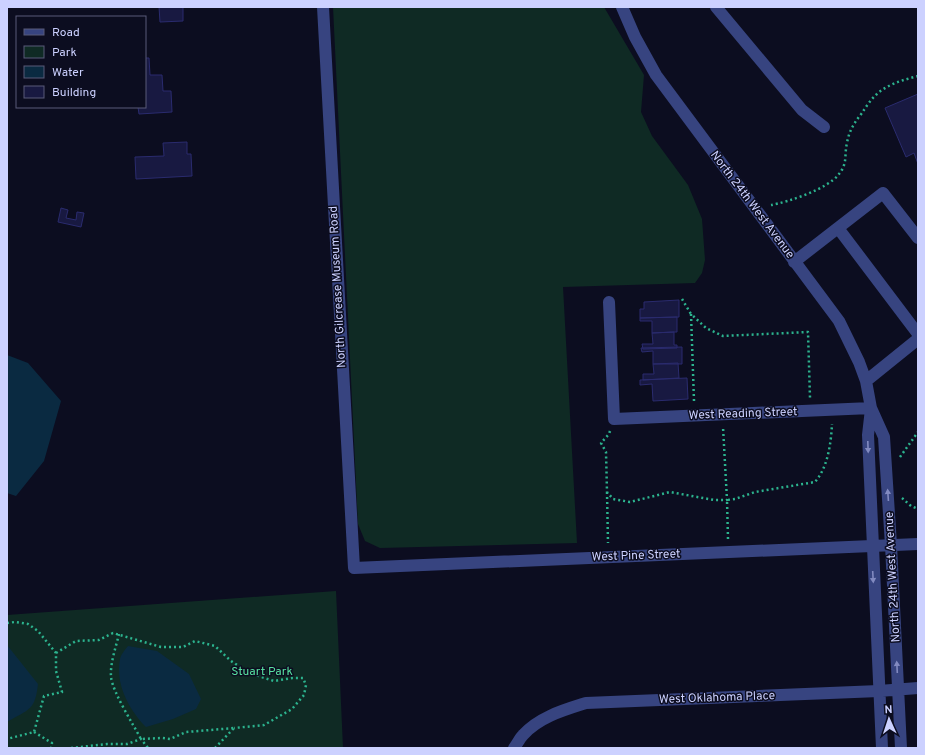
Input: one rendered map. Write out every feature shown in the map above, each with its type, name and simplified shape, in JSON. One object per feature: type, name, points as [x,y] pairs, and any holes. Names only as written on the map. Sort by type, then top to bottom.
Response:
[{"type":"street","name":"North Gilcrease Museum Road","points":[[322,7],[354,568]]},
{"type":"street","name":"North 24th West Avenue","points":[[622,7],[635,37],[656,75],[839,321],[851,343],[866,381],[872,408],[884,437],[901,748]]},
{"type":"street","points":[[716,7],[802,110],[824,127]]},
{"type":"street","points":[[794,262],[883,193],[918,238]]},
{"type":"street","points":[[838,228],[918,334]]},
{"type":"street","points":[[609,302],[614,419]]},
{"type":"street","points":[[866,381],[918,340]]},
{"type":"street","name":"North 24th West Avenue","points":[[872,408],[868,436],[882,748]]},
{"type":"street","name":"West Reading Street","points":[[614,419],[872,408]]},
{"type":"street","name":"West Pine Street","points":[[354,568],[918,544]]},
{"type":"street","name":"West Oklahoma Place","points":[[514,748],[523,734],[555,712],[586,703],[879,691],[918,688]]},
{"type":"path","points":[[756,211],[766,205],[780,203],[812,192],[827,184],[839,175],[846,161],[846,145],[849,132],[853,124],[876,95],[885,88],[901,80],[918,76]]},
{"type":"path","points":[[682,299],[691,314],[706,328],[723,336],[808,332],[811,411]]},
{"type":"path","points":[[691,314],[695,416]]},
{"type":"path","points":[[607,492],[613,499],[630,502],[670,492],[714,500],[727,500],[735,499],[755,492],[815,482],[819,477],[829,447],[832,421],[830,410]]},
{"type":"path","points":[[723,414],[729,552]]},
{"type":"path","points":[[609,557],[606,452],[601,443],[609,434],[614,419]]},
{"type":"path","points":[[899,458],[918,432]]},
{"type":"path","points":[[898,494],[911,506],[918,509]]},
{"type":"path","points":[[7,623],[15,622],[28,624],[38,631],[56,653],[56,671],[62,692],[44,696],[34,732]]},
{"type":"path","points":[[56,653],[76,641],[99,640],[113,633],[161,646],[183,647],[195,641],[215,646],[231,661],[249,673],[274,681],[303,678],[306,685],[304,695],[292,709],[264,725],[186,732],[170,739],[141,739],[127,744],[108,744],[71,748]]},
{"type":"path","points":[[119,634],[111,667],[111,678],[119,698],[141,739],[148,748]]},
{"type":"path","points":[[215,748],[234,728]]},
{"type":"path","points":[[7,739],[34,732],[52,743],[51,748]]},
{"type":"green space","points":[[333,7],[604,7],[644,75],[641,112],[652,136],[688,185],[702,219],[705,260],[702,273],[695,283],[563,287],[577,543],[380,548],[365,541],[358,524]]},
{"type":"green space","name":"Stuart Park","points":[[336,591],[343,748],[7,748],[7,615]]},
{"type":"water","points":[[7,355],[28,363],[61,401],[44,461],[16,496],[7,493]]},
{"type":"water","points":[[7,645],[38,684],[35,700],[30,708],[7,722]]},
{"type":"water","points":[[128,646],[157,651],[189,674],[201,699],[196,709],[173,719],[146,727],[129,705],[120,678],[120,659]]},
{"type":"building","points":[[159,7],[183,7],[183,21],[160,22]]},
{"type":"building","points":[[146,58],[149,58],[150,75],[162,75],[163,91],[171,91],[172,112],[139,114],[138,108],[146,108]]},
{"type":"building","points":[[918,94],[918,164],[914,153],[906,157],[885,108]]},
{"type":"building","points":[[187,142],[187,154],[191,154],[192,176],[136,179],[135,157],[164,156],[163,143]]},
{"type":"building","points":[[61,208],[68,210],[66,218],[76,220],[77,212],[84,213],[81,227],[58,222]]},
{"type":"building","points":[[679,300],[679,317],[640,318],[640,309],[644,309],[644,302]]},
{"type":"building","points":[[677,317],[677,332],[652,333],[652,321],[640,321],[640,318]]},
{"type":"building","points":[[674,332],[674,345],[677,345],[677,348],[643,349],[642,344],[653,344],[652,333]]},
{"type":"building","points":[[682,347],[682,364],[653,364],[653,351],[642,352],[641,348]]},
{"type":"building","points":[[678,363],[679,378],[643,380],[643,374],[654,374],[653,364]]},
{"type":"building","points":[[687,378],[688,399],[653,401],[652,384],[640,385],[640,380]]}]
